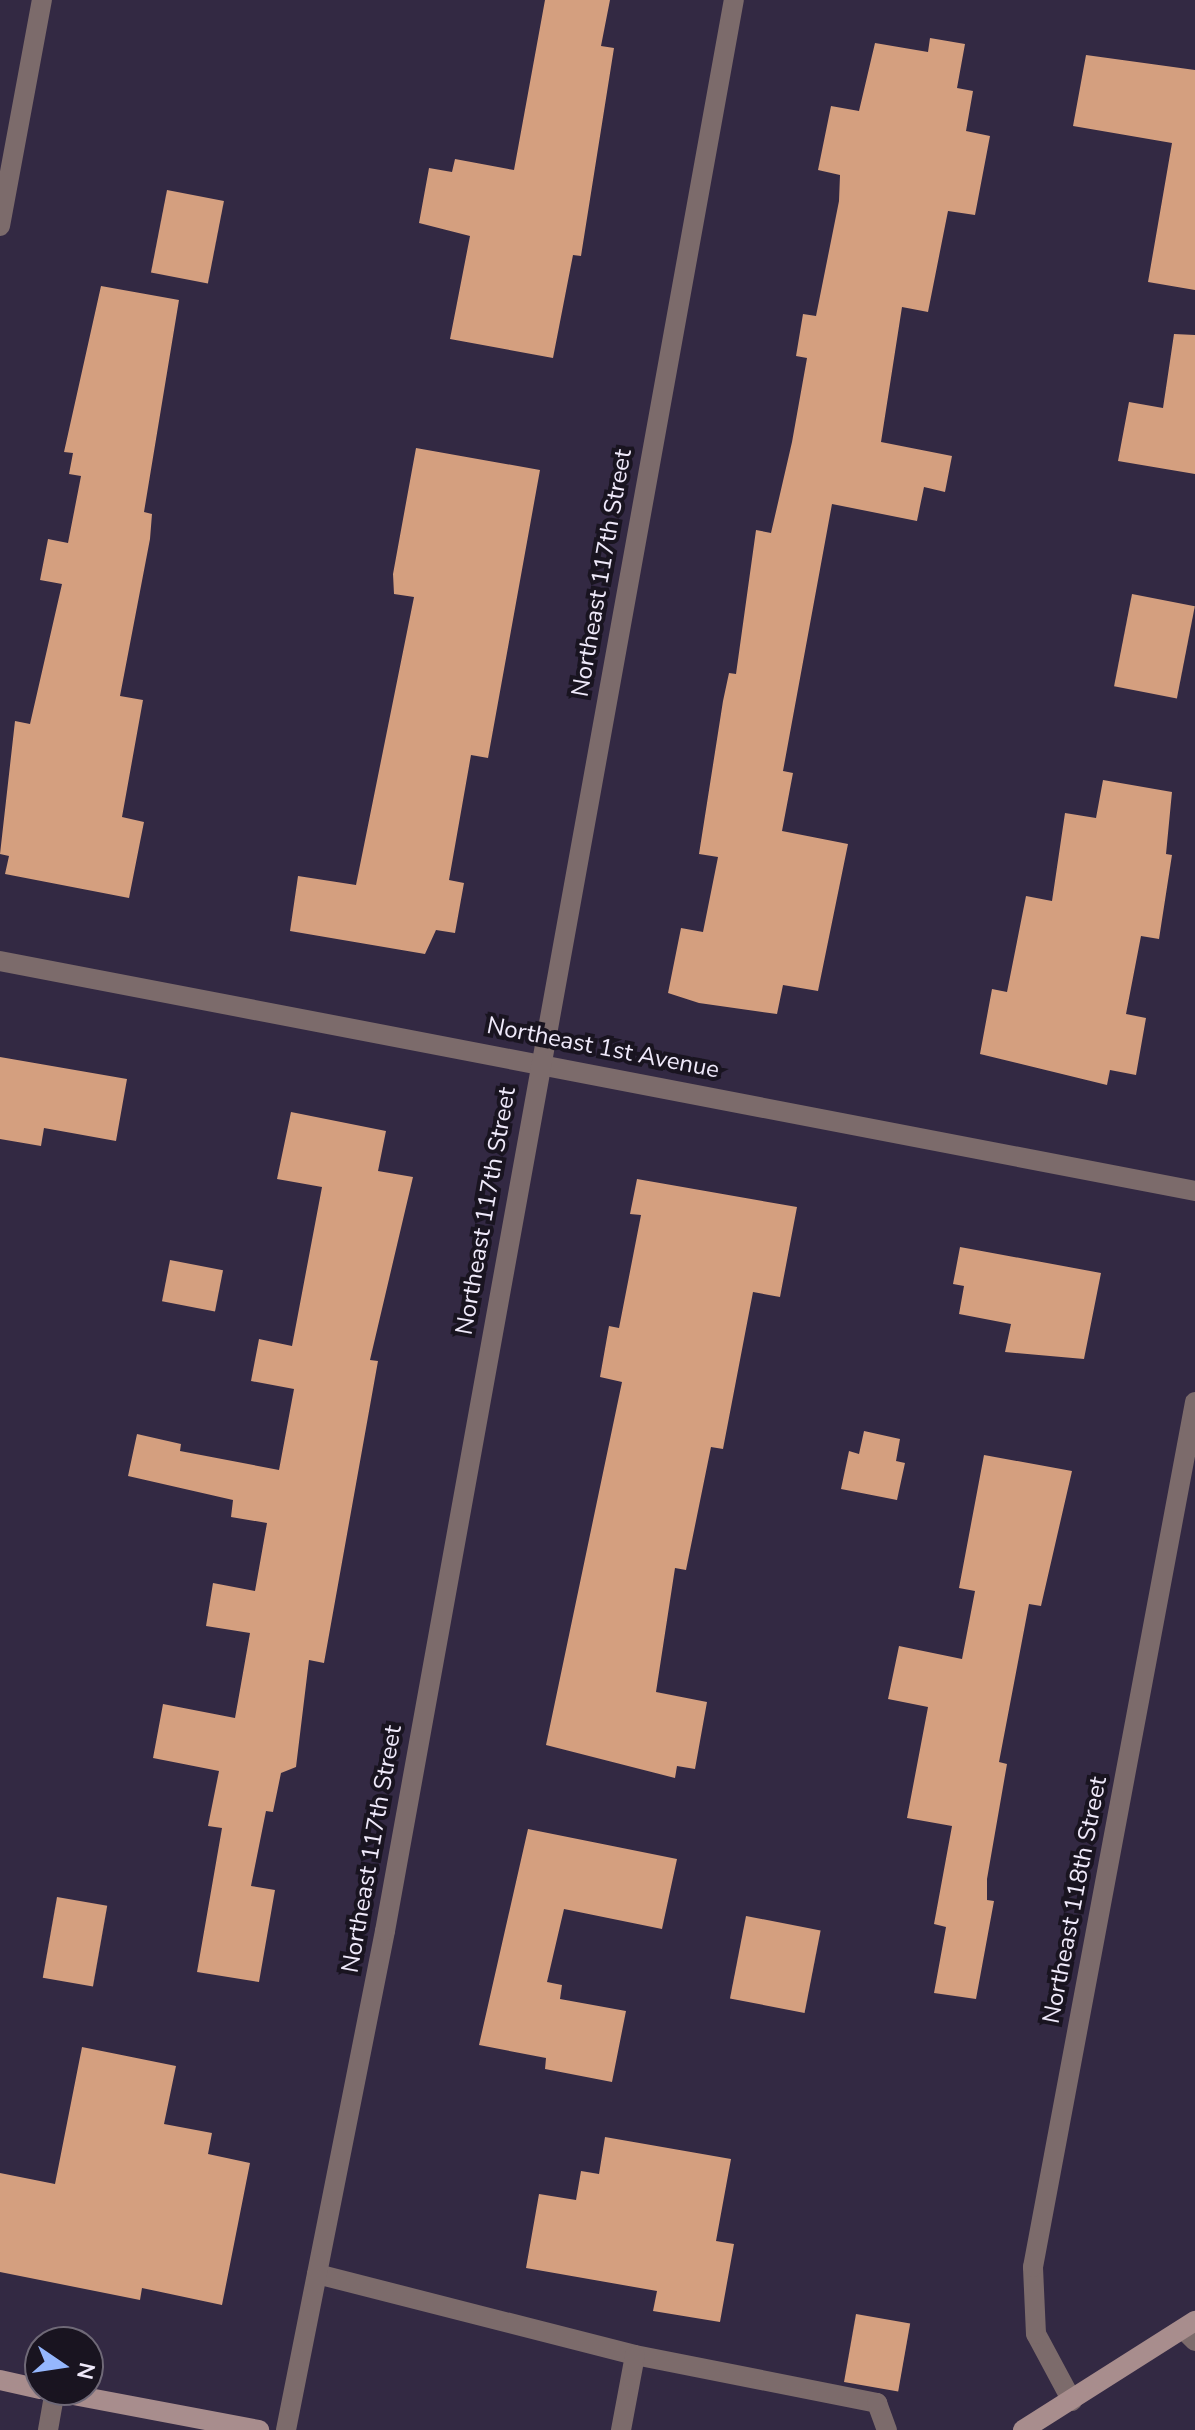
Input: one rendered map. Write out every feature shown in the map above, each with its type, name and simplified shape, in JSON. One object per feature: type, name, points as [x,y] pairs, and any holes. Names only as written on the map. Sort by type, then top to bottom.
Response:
[{"type":"main road","points":[[1023,2430],[1191,2330]]},
{"type":"main road","points":[[0,2380],[24,2385]]},
{"type":"main road","points":[[104,2401],[259,2430]]},
{"type":"street","points":[[0,226],[42,0]]},
{"type":"street","name":"Northeast 117th Street","points":[[286,2430],[734,0]]},
{"type":"street","name":"Northeast 1st Avenue","points":[[0,961],[539,1061],[1195,1191]]},
{"type":"street","name":"Northeast 118th Street","points":[[1072,2401],[1036,2334],[1033,2267],[1195,1402]]},
{"type":"street","points":[[317,2274],[635,2355],[877,2403],[887,2430]]},
{"type":"street","points":[[621,2430],[635,2355]]},
{"type":"street","points":[[48,2406],[48,2430]]},
{"type":"building","points":[[545,0],[610,0],[601,46],[614,48],[581,256],[573,255],[553,358],[450,339],[470,236],[419,223],[429,168],[452,172],[455,159],[514,170]]},
{"type":"building","points":[[930,38],[965,44],[957,88],[973,91],[966,131],[990,136],[975,215],[948,211],[928,312],[902,307],[881,442],[952,456],[945,492],[924,487],[917,521],[832,504],[783,771],[793,773],[782,831],[848,844],[818,991],[783,985],[777,1014],[699,1003],[668,993],[681,928],[703,932],[718,857],[699,854],[723,701],[729,673],[736,674],[756,530],[771,533],[792,442],[807,358],[796,356],[803,314],[816,316],[839,201],[840,175],[818,170],[831,106],[859,111],[875,43],[928,52]]},
{"type":"building","points":[[1086,55],[1195,70],[1195,290],[1148,282],[1172,143],[1073,126]]},
{"type":"building","points":[[167,190],[224,201],[208,284],[151,272]]},
{"type":"building","points":[[101,286],[179,300],[144,512],[152,514],[150,539],[120,696],[143,700],[122,817],[144,822],[129,898],[5,874],[9,856],[0,854],[15,721],[30,724],[62,584],[40,580],[48,539],[68,543],[81,476],[69,474],[73,453],[64,452]]},
{"type":"building","points":[[1174,334],[1195,335],[1195,474],[1118,461],[1129,402],[1163,408]]},
{"type":"building","points":[[416,448],[540,470],[488,758],[471,755],[449,880],[464,883],[455,933],[436,930],[425,954],[290,931],[298,876],[356,885],[414,597],[394,594],[393,574]]},
{"type":"building","points":[[1132,594],[1195,606],[1177,698],[1114,686]]},
{"type":"building","points":[[1103,780],[1172,792],[1166,854],[1172,855],[1159,939],[1141,936],[1126,1014],[1146,1018],[1136,1075],[1110,1070],[1107,1085],[980,1054],[992,989],[1007,992],[1026,896],[1052,901],[1065,813],[1096,818]]},
{"type":"building","points":[[0,1057],[127,1079],[116,1141],[44,1128],[41,1146],[0,1139]]},
{"type":"building","points":[[291,1112],[386,1131],[378,1171],[413,1177],[370,1360],[378,1361],[324,1663],[309,1660],[296,1767],[281,1773],[273,1812],[266,1811],[251,1886],[275,1890],[259,1982],[197,1972],[222,1828],[208,1826],[219,1771],[153,1758],[163,1704],[235,1718],[250,1633],[206,1626],[213,1583],[255,1591],[267,1523],[231,1517],[233,1500],[128,1476],[137,1434],[181,1444],[180,1451],[279,1470],[294,1389],[251,1381],[259,1339],[292,1346],[322,1187],[277,1179]]},
{"type":"building","points":[[637,1179],[797,1207],[780,1297],[753,1292],[723,1449],[711,1447],[686,1570],[675,1568],[656,1692],[707,1702],[695,1769],[677,1766],[675,1778],[546,1745],[622,1382],[600,1377],[609,1326],[619,1328],[641,1215],[630,1214]]},
{"type":"building","points":[[960,1247],[1101,1273],[1084,1359],[1005,1352],[1011,1324],[959,1314],[964,1286],[953,1284]]},
{"type":"building","points":[[170,1260],[223,1270],[215,1312],[162,1301]]},
{"type":"building","points":[[864,1431],[900,1439],[896,1461],[905,1463],[897,1500],[841,1489],[849,1451],[859,1454]]},
{"type":"building","points":[[984,1455],[1072,1471],[1041,1606],[1029,1604],[999,1762],[1007,1764],[987,1879],[987,1900],[994,1901],[976,1999],[934,1993],[946,1927],[934,1924],[952,1826],[907,1818],[928,1707],[888,1699],[899,1646],[962,1659],[975,1591],[959,1588]]},
{"type":"building","points":[[528,1829],[677,1859],[662,1929],[564,1909],[547,1982],[562,1985],[560,1999],[626,2011],[612,2082],[545,2069],[546,2058],[479,2045]]},
{"type":"building","points":[[57,1897],[107,1906],[93,1987],[43,1978]]},
{"type":"building","points":[[746,1916],[821,1931],[805,2013],[730,1998]]},
{"type":"building","points":[[82,2047],[176,2066],[164,2124],[212,2133],[208,2154],[250,2163],[222,2305],[142,2288],[140,2300],[0,2272],[0,2173],[55,2184]]},
{"type":"building","points":[[605,2137],[731,2159],[716,2241],[734,2244],[720,2322],[653,2311],[657,2291],[526,2268],[539,2194],[576,2200],[581,2171],[599,2174]]},
{"type":"building","points":[[856,2314],[910,2324],[898,2392],[844,2382]]}]
